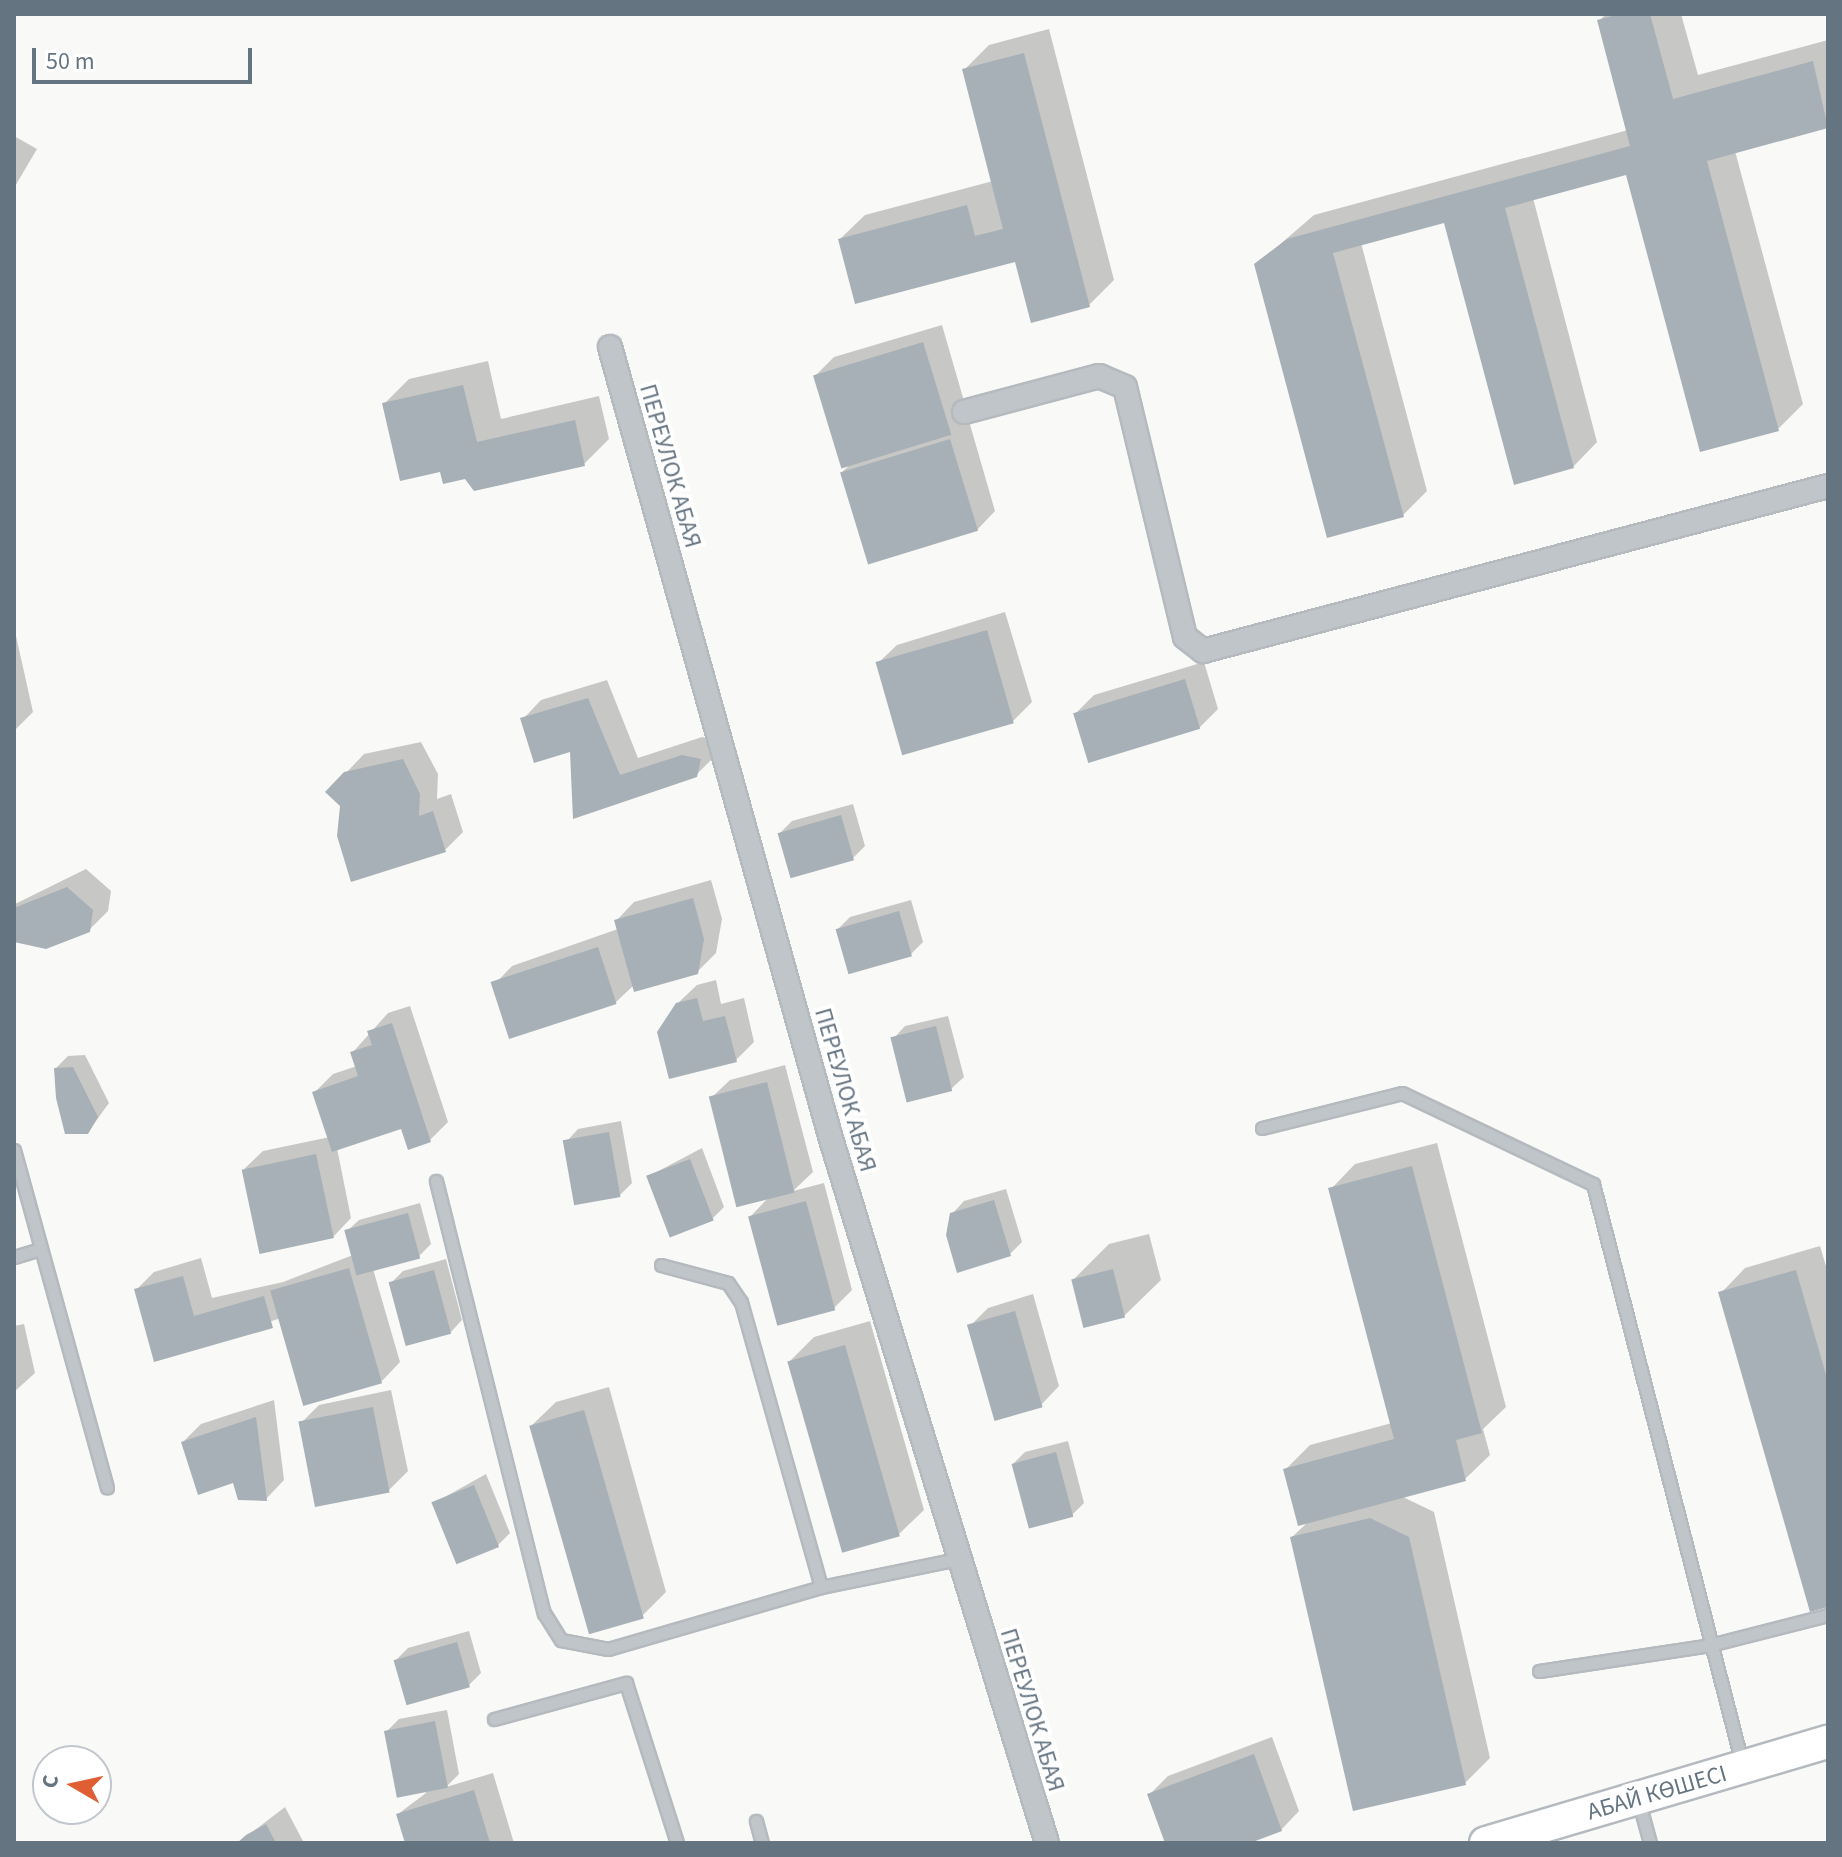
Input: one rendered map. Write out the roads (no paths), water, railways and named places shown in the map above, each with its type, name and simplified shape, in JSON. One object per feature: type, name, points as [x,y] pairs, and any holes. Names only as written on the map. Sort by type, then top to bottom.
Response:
[{"type":"main road","name":"АБАЙ КӨШЕСІ","points":[[1486,1843],[1828,1742]]},
{"type":"street","name":"ПЕРЕУЛОК АБАЯ","points":[[610,347],[831,1139],[1047,1843]]},
{"type":"street","points":[[964,412],[1099,376],[1125,387],[1185,637],[1203,651],[1828,486]]},
{"type":"lane","points":[[1262,1128],[1402,1093],[1593,1184],[1744,1767]]},
{"type":"lane","points":[[14,1150],[20,1188],[37,1250],[107,1487]]},
{"type":"lane","points":[[436,1181],[544,1613],[561,1640],[608,1649],[821,1587],[958,1559]]},
{"type":"lane","points":[[14,1257],[37,1250]]},
{"type":"lane","points":[[661,1265],[728,1283],[741,1302],[821,1587]]},
{"type":"lane","points":[[1539,1671],[1710,1645],[1828,1615]]},
{"type":"lane","points":[[494,1719],[626,1683],[677,1843]]},
{"type":"lane","points":[[1638,1798],[1650,1843]]},
{"type":"lane","points":[[756,1821],[762,1843]]}]
